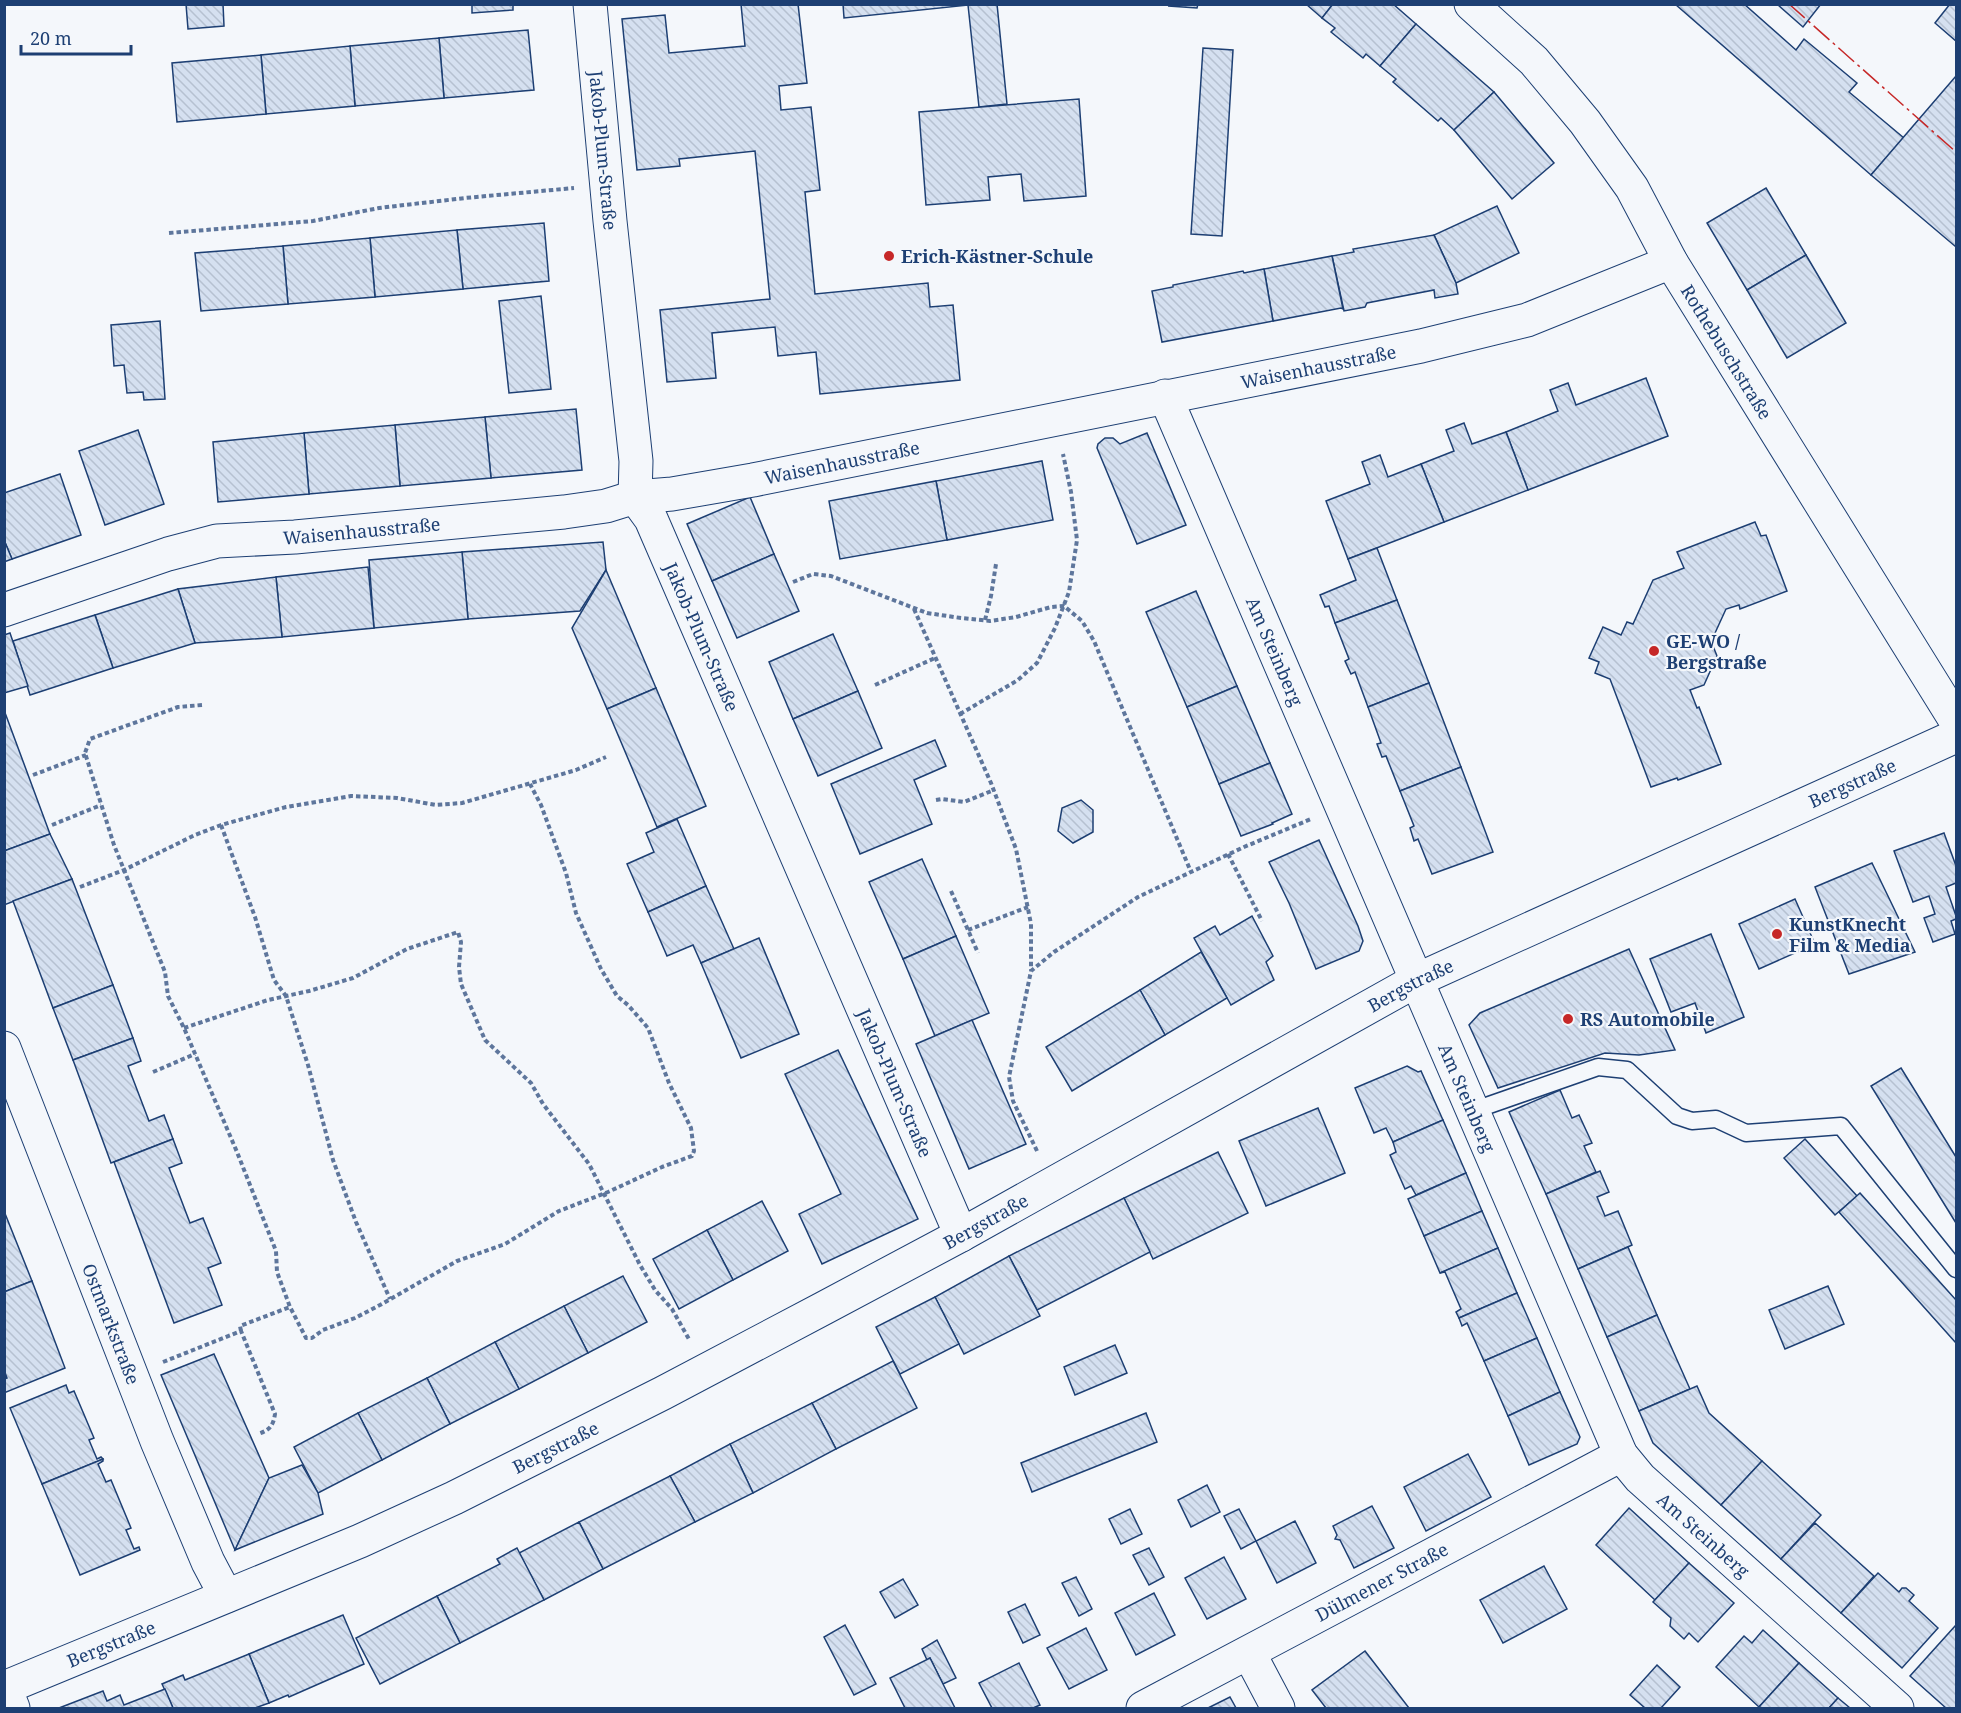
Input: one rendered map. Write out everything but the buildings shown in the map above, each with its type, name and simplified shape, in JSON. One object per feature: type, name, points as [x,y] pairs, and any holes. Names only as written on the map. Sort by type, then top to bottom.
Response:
[{"type":"street","name":"Jakob-Plum-Straße","points":[[590,4],[636,461],[635,497],[651,519],[961,1235]]},
{"type":"street","name":"Rothebuschstraße","points":[[1471,4],[1534,61],[1585,122],[1632,188],[1671,262],[1956,721]]},
{"type":"street","name":"Waisenhausstraße","points":[[4,610],[168,554],[217,541],[295,537],[564,512],[606,506],[635,497],[672,494],[753,480],[1421,346],[1527,320],[1671,262]]},
{"type":"street","name":"Am Steinberg","points":[[1166,396],[1621,1455],[1641,1478],[1897,1708]]},
{"type":"street","name":"Bergstraße","points":[[5,1688],[369,1536],[454,1498],[707,1370],[961,1235],[1417,980],[1956,736]]},
{"type":"street","name":"Ostmarkstraße","points":[[4,1048],[131,1375],[208,1562],[226,1596]]},
{"type":"street","name":"Dülmener Straße","points":[[1143,1708],[1621,1455]]},
{"type":"street","points":[[1249,1653],[1278,1708]]},
{"type":"street","points":[[5,1688],[14,1708]]},
{"type":"lane","points":[[1472,1111],[1598,1067],[1627,1070],[1677,1116],[1692,1121],[1716,1119],[1746,1133],[1841,1126],[1956,1269]]},
{"type":"path","points":[[169,233],[313,221],[400,206],[465,198],[607,185]]},
{"type":"path","points":[[960,714],[1018,680],[1037,663],[1055,628],[1069,592],[1077,540],[1071,492],[1055,418]]},
{"type":"path","points":[[985,620],[996,564]]},
{"type":"path","points":[[794,582],[813,574],[831,576],[927,613],[985,620],[1016,617],[1051,607],[1064,606],[1082,621],[1094,641],[1191,872]]},
{"type":"path","points":[[914,609],[994,790],[1016,849],[1031,924],[1031,971],[1009,1077],[1013,1101],[1054,1183]]},
{"type":"path","points":[[875,685],[935,658]]},
{"type":"path","points":[[202,705],[178,707],[90,739],[85,753],[124,870],[165,972],[168,996],[237,1152],[276,1251],[277,1272],[290,1307],[306,1338],[312,1338],[323,1330],[356,1318],[457,1261],[505,1244],[559,1211],[692,1156],[694,1151],[690,1128],[669,1083],[648,1028],[617,996],[601,969],[576,913],[566,873],[530,784]]},
{"type":"path","points":[[33,775],[86,755]]},
{"type":"path","points":[[80,887],[124,870],[195,835],[221,825],[286,807],[351,796],[397,798],[436,805],[462,804],[576,770],[606,757]]},
{"type":"path","points":[[936,800],[964,802],[994,790]]},
{"type":"path","points":[[52,825],[102,805]]},
{"type":"path","points":[[1031,971],[1054,952],[1138,897],[1228,854],[1342,806]]},
{"type":"path","points":[[221,825],[255,917],[274,980],[286,996],[308,1065],[333,1160],[356,1222],[390,1299]]},
{"type":"path","points":[[1228,854],[1262,921]]},
{"type":"path","points":[[951,891],[978,953]]},
{"type":"path","points":[[968,930],[1028,907]]},
{"type":"path","points":[[184,1028],[268,1000],[353,978],[407,949],[458,932],[461,942],[459,967],[462,984],[485,1040],[531,1083],[543,1104],[589,1164],[650,1282],[672,1309],[707,1370]]},
{"type":"path","points":[[153,1072],[195,1054]]},
{"type":"path","points":[[258,1434],[269,1430],[274,1422],[275,1414],[240,1326],[290,1307]]},
{"type":"path","points":[[131,1375],[241,1331]]},
{"type":"power","points":[[1789,4],[1956,152]]},
{"type":"place","name":"Erich-Kästner-Schule","points":[[889,256]]},
{"type":"place","name":"GE-WO / Bergstraße","points":[[1654,651]]},
{"type":"place","name":"KunstKnecht Film & Media","points":[[1777,934]]},
{"type":"place","name":"RS Automobile","points":[[1568,1019]]}]
